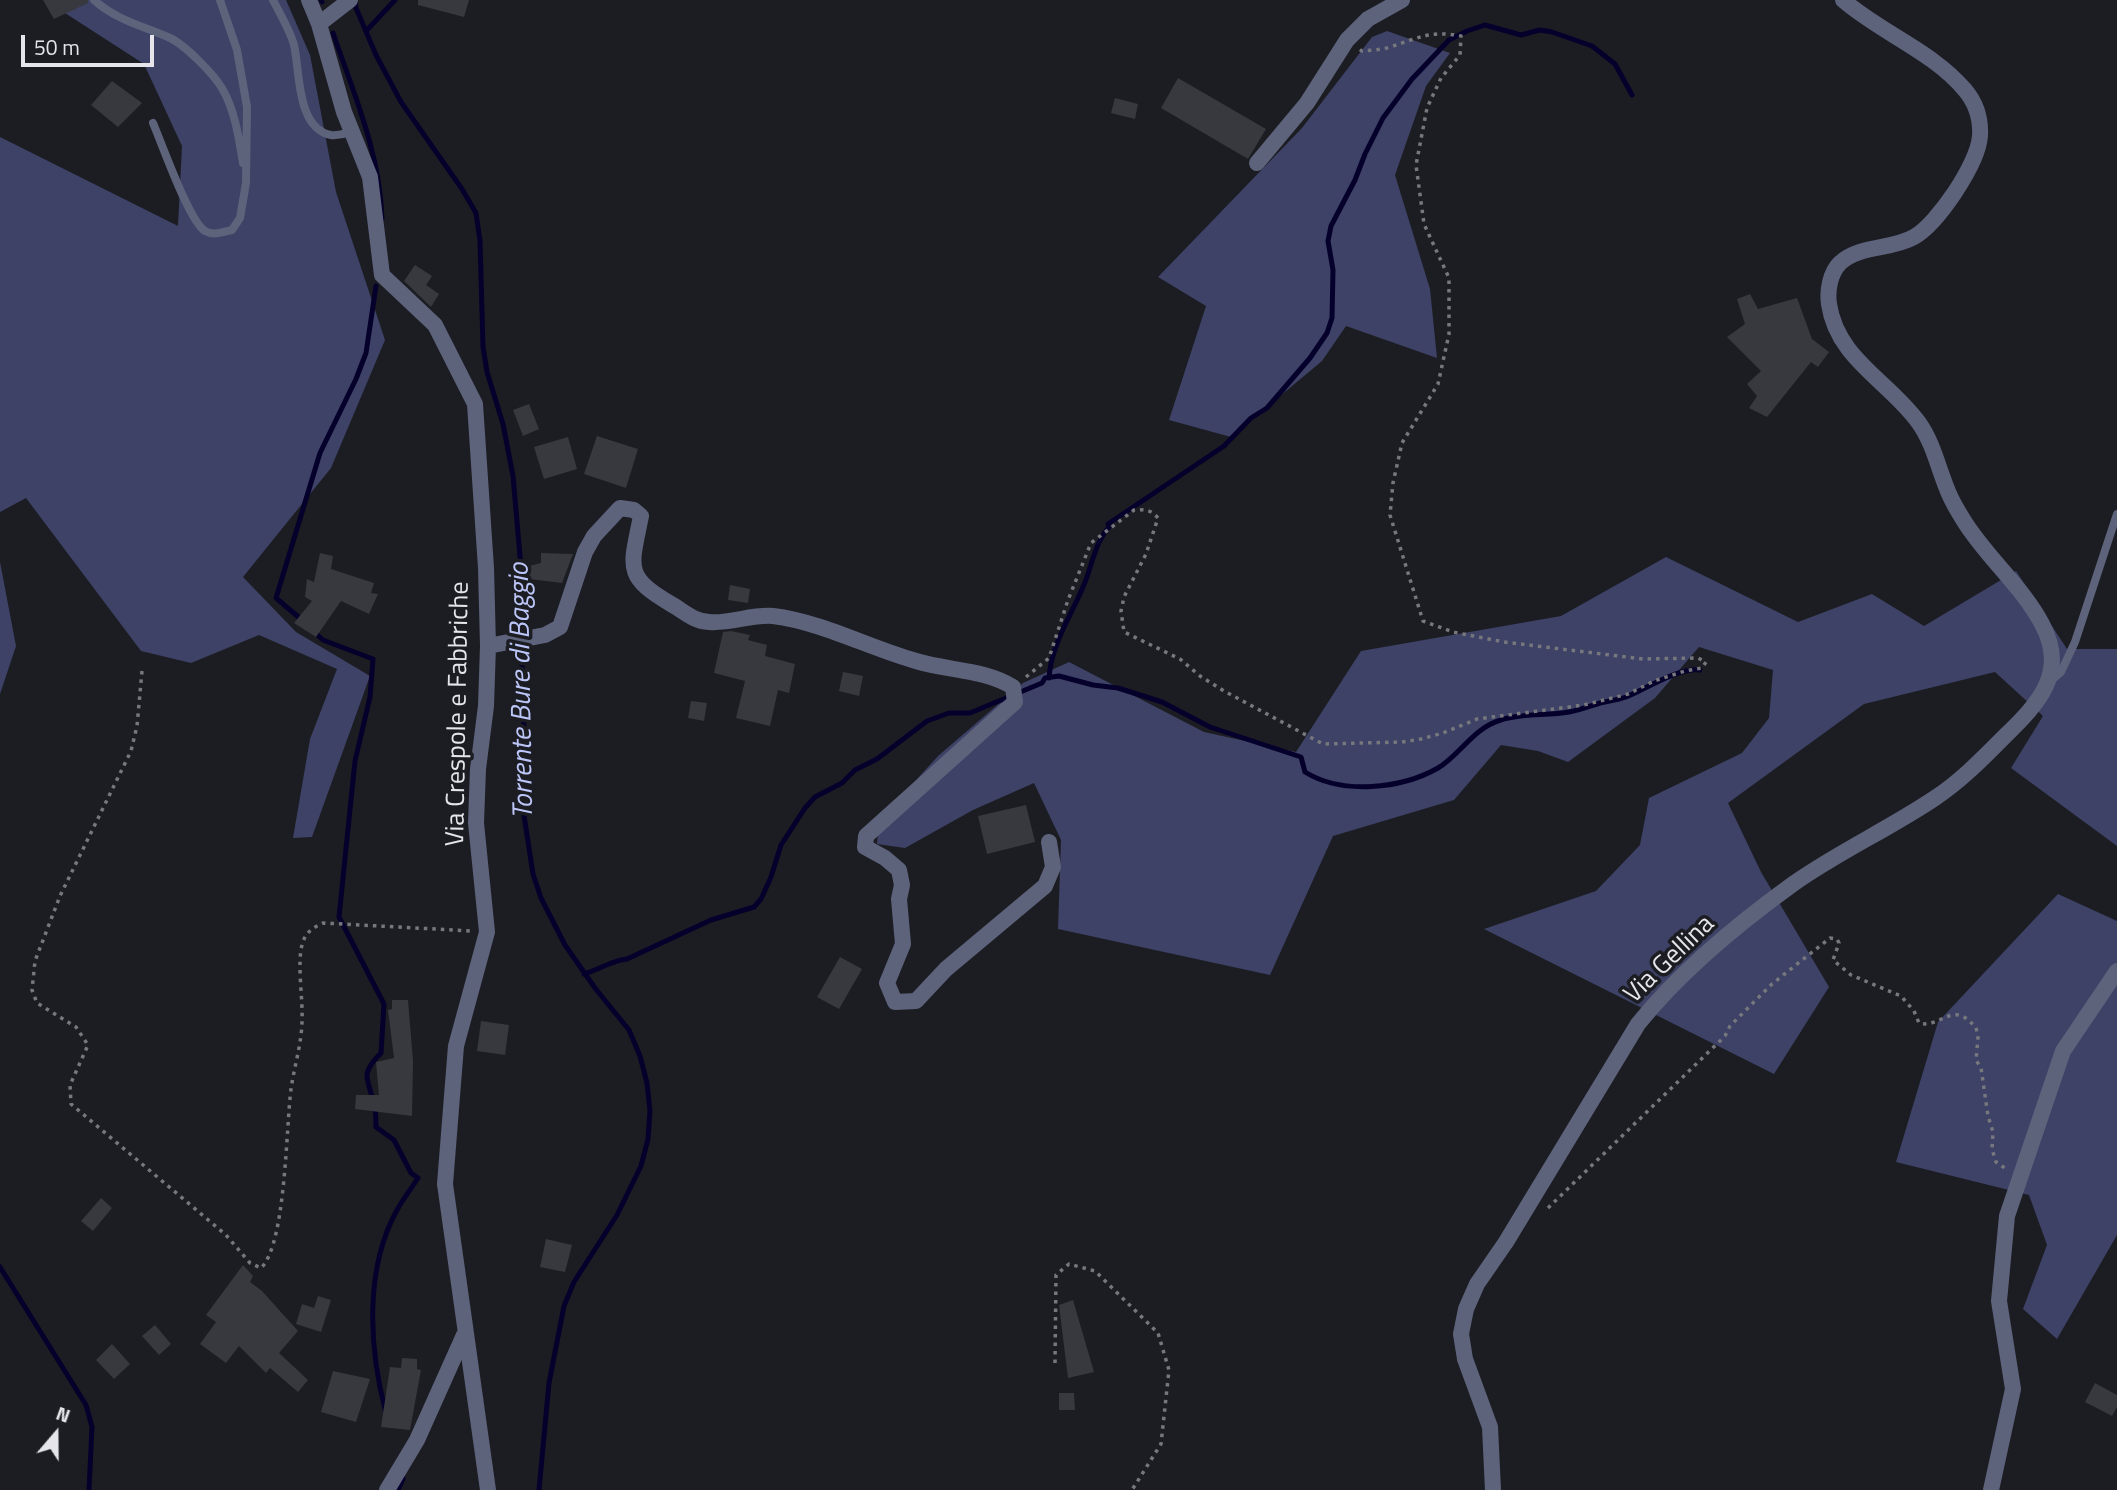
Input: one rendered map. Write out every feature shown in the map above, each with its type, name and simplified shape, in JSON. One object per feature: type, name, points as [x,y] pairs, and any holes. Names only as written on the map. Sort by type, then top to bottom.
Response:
[{"type":"street","name":"Via Crespole e Fabbriche","points":[[309,0],[319,24],[344,112],[370,177],[382,275],[435,325],[475,404],[494,645],[476,803],[487,932],[456,1046],[445,1184],[464,1335],[482,1434],[488,1490]]},
{"type":"street","points":[[319,24],[349,0]]},
{"type":"street","points":[[1258,163],[1307,103],[1347,40],[1368,19],[1402,0]]},
{"type":"street","name":"Via Gellina","points":[[1493,1490],[1490,1427],[1465,1359],[1461,1334],[1466,1309],[1477,1284],[1506,1242],[1638,1024],[1683,975],[1773,899],[1844,850],[1936,798],[1969,773],[2030,713],[2048,684],[2054,654],[2050,638],[2036,613],[1967,525],[1950,497],[1920,424],[1897,398],[1860,365],[1847,349],[1835,326],[1829,304],[1829,284],[1835,269],[1855,253],[1891,246],[1914,237],[1932,222],[1955,190],[1980,141],[1976,106],[1963,88],[1936,63],[1863,17],[1843,0]]},
{"type":"street","points":[[494,645],[555,632],[564,620],[585,552],[594,536],[620,508],[635,510],[641,516],[633,553],[635,573],[642,585],[691,618],[711,623],[772,616],[817,627],[919,662],[997,677],[1013,687],[1015,702],[866,836],[865,847],[886,858],[900,870],[902,885],[899,899],[903,944],[887,983],[895,1002],[916,1001],[946,969],[1045,886],[1053,867],[1049,842]]},
{"type":"street","points":[[1991,1490],[2013,1388],[1999,1301],[2007,1216],[2063,1051],[2117,971]]},
{"type":"street","points":[[387,1490],[417,1440],[464,1335]]},
{"type":"lane","points":[[93,0],[115,17],[171,39],[188,49],[223,89],[238,133],[246,183]]},
{"type":"lane","points":[[153,123],[191,214],[204,231],[215,234],[232,230],[240,218],[246,183],[247,107],[237,50],[220,0]]},
{"type":"lane","points":[[273,0],[293,44],[299,91],[308,115],[317,127],[332,135],[353,132]]},
{"type":"lane","points":[[2048,684],[2061,672],[2076,642],[2117,514]]},
{"type":"path","points":[[1013,687],[1049,658],[1091,543],[1134,510],[1142,509],[1154,513],[1158,518],[1146,554],[1124,597],[1121,611],[1124,632],[1180,659],[1200,677],[1323,744],[1402,742],[1443,733],[1477,719],[1584,705],[1628,694],[1654,681],[1702,668],[1706,662],[1698,658],[1643,659],[1504,642],[1437,628],[1423,621],[1390,515],[1393,483],[1402,443],[1437,384],[1449,334],[1449,278],[1424,224],[1416,165],[1427,108],[1441,78],[1460,55],[1461,36],[1441,32],[1416,36],[1388,48],[1362,51],[1347,40]]},
{"type":"path","points":[[142,671],[137,726],[131,751],[60,896],[34,961],[32,990],[37,1003],[76,1027],[88,1045],[70,1085],[71,1104],[226,1235],[250,1263],[261,1268],[268,1261],[279,1216],[291,1092],[302,1024],[301,948],[305,936],[311,929],[323,923],[487,932]]},
{"type":"path","points":[[1542,1214],[1725,1036],[1730,1026],[1772,984],[1830,937],[1837,939],[1839,943],[1833,960],[1838,965],[1850,975],[1901,996],[1914,1011],[1919,1023],[1926,1025],[1938,1022],[1951,1014],[1960,1015],[1976,1027],[1976,1060],[1981,1068],[1996,1162],[2006,1169],[2028,1156]]},
{"type":"path","points":[[1055,1363],[1056,1275],[1069,1264],[1095,1271],[1158,1333],[1169,1370],[1161,1444],[1132,1490]]},
{"type":"shaded area","points":[[52,0],[286,0],[310,55],[336,192],[385,340],[331,468],[243,577],[296,632],[370,676],[312,837],[293,838],[310,739],[337,669],[259,635],[191,663],[141,651],[26,498],[0,512],[0,137],[178,226],[182,146],[144,64],[51,4]]},
{"type":"shaded area","points":[[1387,31],[1450,53],[1426,86],[1395,175],[1430,289],[1437,358],[1346,326],[1322,361],[1231,437],[1169,420],[1206,306],[1158,277],[1302,128],[1372,37]]},
{"type":"shaded area","points":[[1666,557],[1798,622],[1872,594],[1924,626],[2016,571],[2067,649],[2117,649],[2117,846],[2011,768],[2043,716],[1995,672],[1864,704],[1728,803],[1761,872],[1829,987],[1774,1074],[1484,929],[1596,891],[1640,845],[1649,798],[1742,753],[1769,718],[1773,670],[1699,647],[1655,698],[1568,762],[1538,751],[1501,745],[1454,800],[1333,836],[1270,975],[1058,929],[1061,840],[1034,783],[973,810],[905,848],[877,844],[879,821],[938,756],[1023,683],[1069,662],[1204,732],[1296,752],[1361,651],[1561,616]]},
{"type":"shaded area","points":[[0,562],[16,646],[0,694]]},
{"type":"shaded area","points":[[2058,894],[2117,921],[2117,1235],[2057,1339],[2023,1309],[2047,1245],[2029,1195],[1896,1162],[1938,1022]]},
{"type":"building","points":[[43,0],[88,0],[88,3],[54,19]]},
{"type":"building","points":[[418,0],[469,0],[464,17],[418,5]]},
{"type":"building","points":[[1178,78],[1266,129],[1248,159],[1161,108]]},
{"type":"building","points":[[112,81],[142,103],[118,127],[91,105]]},
{"type":"building","points":[[1115,98],[1138,104],[1135,119],[1111,113]]},
{"type":"building","points":[[415,265],[432,276],[426,285],[439,294],[431,307],[404,281]]},
{"type":"building","points":[[1750,294],[1758,309],[1797,298],[1812,339],[1829,352],[1818,367],[1811,362],[1767,417],[1749,408],[1757,396],[1747,384],[1761,371],[1727,337],[1745,324],[1737,299]]},
{"type":"building","points":[[529,404],[539,429],[523,436],[513,410]]},
{"type":"building","points":[[597,436],[638,449],[626,488],[584,474]]},
{"type":"building","points":[[568,437],[577,469],[544,479],[534,447]]},
{"type":"building","points":[[320,553],[333,556],[331,569],[374,583],[371,593],[378,594],[369,614],[341,601],[316,637],[294,623],[312,601],[305,597],[307,579],[314,582]]},
{"type":"building","points":[[541,553],[573,554],[562,583],[529,579],[529,566],[541,563]]},
{"type":"building","points":[[730,585],[750,589],[748,603],[728,600]]},
{"type":"building","points":[[723,632],[750,635],[748,640],[767,645],[765,656],[795,664],[789,693],[778,690],[770,726],[736,718],[745,681],[714,673]]},
{"type":"building","points":[[843,672],[863,676],[859,696],[839,691]]},
{"type":"building","points":[[691,701],[707,703],[704,721],[688,718]]},
{"type":"building","points":[[1026,805],[1035,842],[987,854],[978,816]]},
{"type":"building","points":[[840,957],[862,969],[839,1009],[817,997]]},
{"type":"building","points":[[392,1000],[408,1000],[413,1061],[412,1116],[355,1109],[356,1095],[379,1095],[376,1062],[394,1058],[388,1010],[392,1009]]},
{"type":"building","points":[[481,1021],[509,1025],[505,1055],[477,1051]]},
{"type":"building","points":[[101,1198],[112,1208],[93,1231],[81,1221]]},
{"type":"building","points":[[546,1239],[572,1245],[565,1272],[540,1267]]},
{"type":"building","points":[[243,1265],[253,1276],[250,1282],[262,1291],[298,1331],[279,1353],[308,1380],[298,1392],[270,1368],[266,1373],[239,1346],[226,1363],[200,1344],[216,1322],[206,1315]]},
{"type":"building","points":[[318,1296],[331,1300],[321,1332],[296,1324],[302,1304],[314,1308]]},
{"type":"building","points":[[1073,1300],[1094,1372],[1068,1378],[1059,1305]]},
{"type":"building","points":[[155,1325],[171,1344],[159,1355],[142,1336]]},
{"type":"building","points":[[112,1344],[130,1364],[114,1379],[96,1360]]},
{"type":"building","points":[[402,1358],[417,1359],[417,1369],[421,1370],[410,1430],[381,1427],[390,1367],[401,1368]]},
{"type":"building","points":[[333,1371],[370,1379],[356,1422],[321,1412]]},
{"type":"building","points":[[2095,1383],[2117,1395],[2117,1407],[2112,1416],[2085,1402]]},
{"type":"building","points":[[1059,1393],[1074,1393],[1075,1410],[1059,1410]]},
{"type":"waterway","name":"Torrente Bure di Baggio","points":[[355,0],[376,55],[401,102],[476,213],[480,241],[483,347],[513,476],[527,636],[522,664],[524,716],[521,796],[533,874],[541,898],[565,945],[629,1030],[647,1083],[650,1111],[648,1139],[641,1166],[617,1215],[574,1282],[564,1306],[549,1383],[539,1490]]},
{"type":"waterway","points":[[367,30],[395,0]]},
{"type":"waterway","points":[[1049,678],[1057,642],[1083,587],[1100,541],[1109,527],[1108,524],[1224,446],[1251,418],[1267,408],[1310,358],[1327,333],[1332,318],[1333,270],[1328,241],[1331,226],[1383,118],[1412,79],[1449,40],[1485,25],[1521,35],[1540,30],[1552,32],[1592,46],[1615,64],[1632,95]]},
{"type":"waterway","points":[[333,33],[371,147],[382,219]]},
{"type":"waterway","points":[[302,620],[276,598],[320,453],[366,353],[376,286]]},
{"type":"waterway","points":[[314,632],[323,640],[373,659],[370,697],[355,761],[339,917],[384,1004],[381,1053],[374,1060],[367,1077],[375,1109],[376,1127],[394,1140],[411,1173],[418,1178],[386,1233],[375,1284],[373,1336],[386,1413]]},
{"type":"waterway","points":[[584,974],[627,959],[711,920],[754,907],[761,899],[771,877],[781,845],[815,797],[842,783],[855,770],[877,759],[927,721],[949,713],[970,713],[1042,683],[1045,678],[1059,676],[1118,688],[1162,702],[1210,727],[1301,757],[1305,772],[1320,779],[1336,784],[1372,786],[1407,781],[1438,768],[1475,735],[1501,720],[1577,710],[1626,697],[1682,672],[1700,670]]},
{"type":"waterway","points":[[0,1267],[86,1405],[92,1427],[89,1490]]},
{"type":"waterway","points":[[398,1490],[403,1479],[402,1473]]}]
